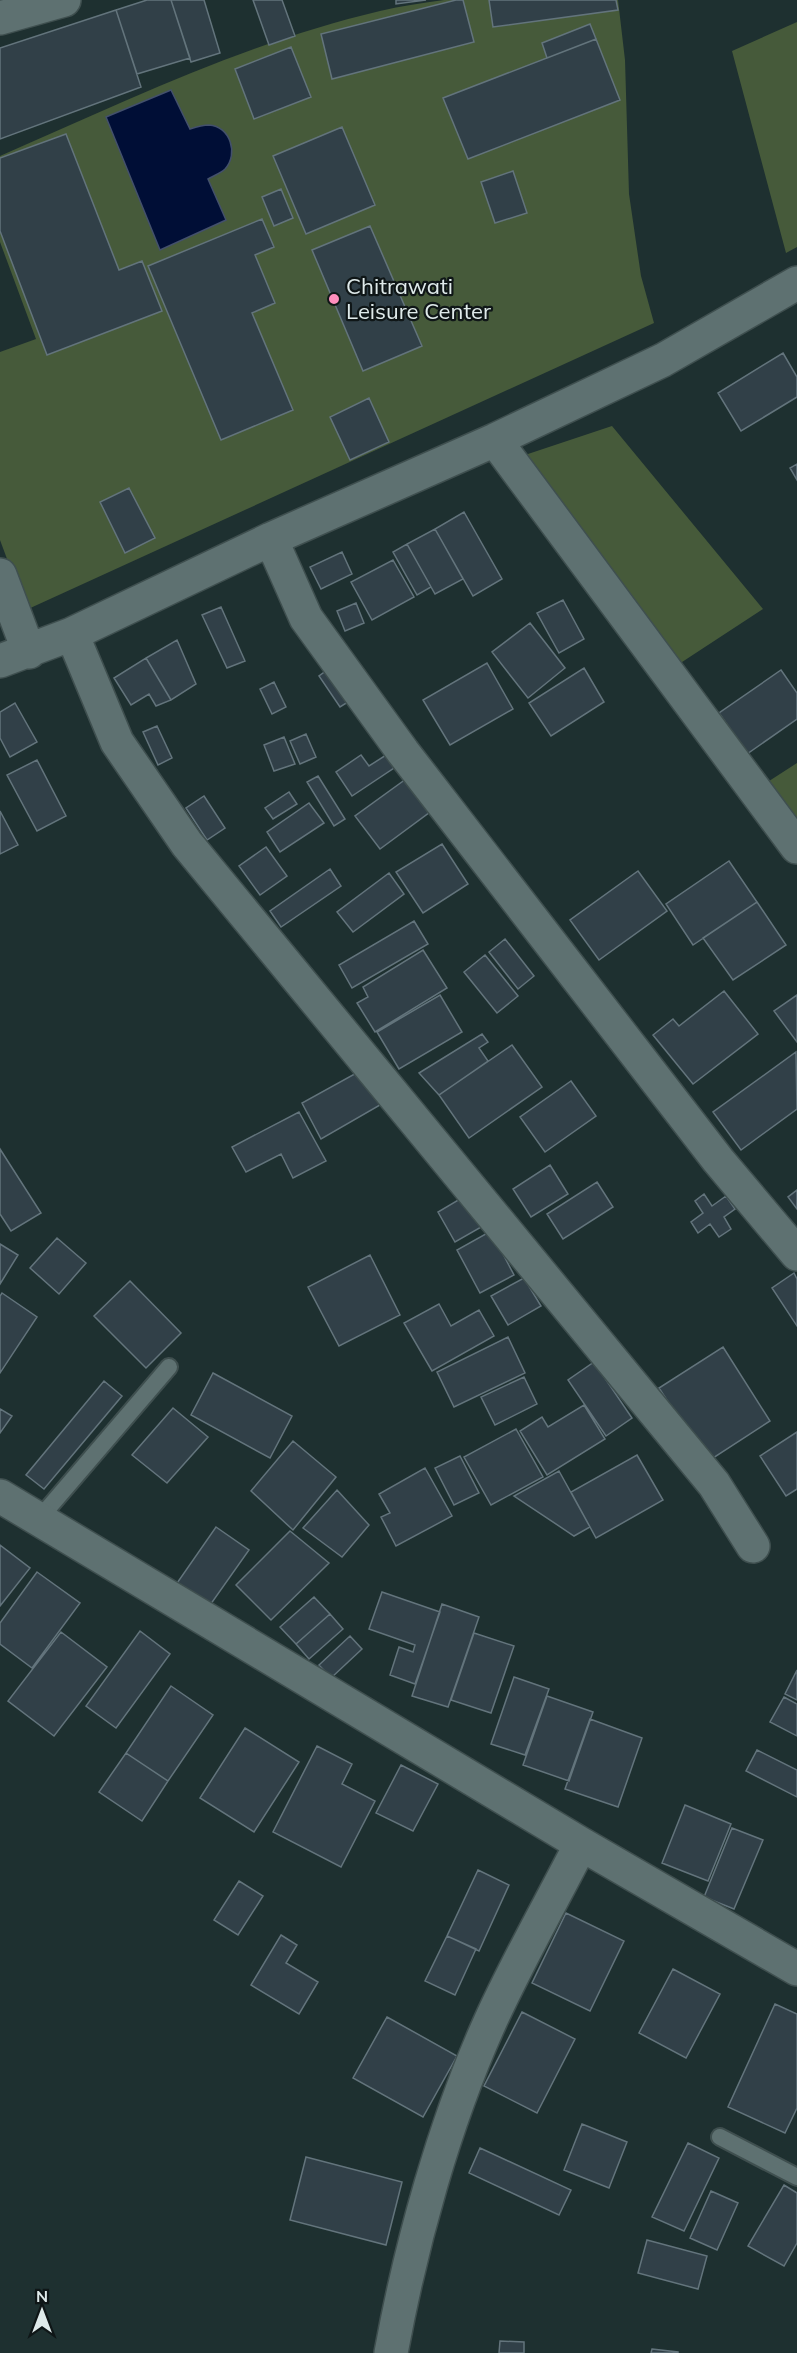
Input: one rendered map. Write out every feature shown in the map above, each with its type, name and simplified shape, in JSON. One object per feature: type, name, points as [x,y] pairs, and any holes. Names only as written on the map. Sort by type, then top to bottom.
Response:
[{"type":"street","points":[[0,18],[64,0]]},
{"type":"street","points":[[0,575],[14,656],[72,634],[272,539],[495,440],[663,360],[797,283]]},
{"type":"street","points":[[495,440],[797,847]]},
{"type":"street","points":[[272,539],[306,618],[403,752],[718,1160],[797,1254]]},
{"type":"street","points":[[72,634],[117,742],[187,844],[714,1484],[753,1546]]},
{"type":"street","points":[[0,1496],[581,1844],[793,1957]]},
{"type":"street","points":[[391,2353],[401,2299],[434,2175],[462,2095],[490,2023],[581,1844]]},
{"type":"lane","points":[[39,1519],[169,1367]]},
{"type":"lane","points":[[720,2137],[797,2177]]},
{"type":"green space","name":"Chitrawati Leisure Center","points":[[444,0],[618,0],[625,60],[629,194],[641,276],[654,323],[26,610],[0,540],[0,352],[36,339],[0,242],[0,156],[187,75],[282,39],[380,11]]},
{"type":"green space","points":[[797,22],[797,247],[786,253],[732,51]]},
{"type":"green space","points":[[612,426],[763,609],[679,664],[525,455]]},
{"type":"green space","points":[[797,763],[797,825],[766,783]]},
{"type":"water","points":[[171,90],[190,129],[209,125],[216,127],[227,135],[232,149],[225,169],[208,179],[226,220],[160,250],[106,117]]},
{"type":"building","points":[[147,0],[171,0],[190,58],[137,74],[116,10]]},
{"type":"building","points":[[171,0],[204,0],[220,53],[191,62]]},
{"type":"building","points":[[253,0],[282,0],[295,36],[269,45]]},
{"type":"building","points":[[396,0],[426,0],[396,4]]},
{"type":"building","points":[[463,0],[474,42],[332,79],[321,34]]},
{"type":"building","points":[[489,0],[616,0],[618,10],[493,27]]},
{"type":"building","points":[[116,10],[141,87],[0,139],[0,48]]},
{"type":"building","points":[[590,24],[596,39],[547,58],[542,43]]},
{"type":"building","points":[[596,39],[620,100],[468,159],[443,98]]},
{"type":"building","points":[[291,47],[311,97],[254,119],[235,69]]},
{"type":"building","points":[[342,127],[375,205],[306,234],[273,156]]},
{"type":"building","points":[[66,134],[119,270],[142,261],[162,311],[47,355],[0,231],[0,158]]},
{"type":"building","points":[[513,171],[527,213],[495,223],[481,182]]},
{"type":"building","points":[[281,189],[293,218],[274,226],[262,197]]},
{"type":"building","points":[[262,219],[274,247],[255,255],[275,303],[252,313],[293,410],[221,440],[148,266]]},
{"type":"building","points":[[370,226],[422,346],[363,371],[312,250]]},
{"type":"building","points":[[783,353],[797,377],[797,397],[741,431],[718,393]]},
{"type":"building","points":[[369,398],[389,442],[350,460],[330,417]]},
{"type":"building","points":[[797,464],[797,480],[790,468]]},
{"type":"building","points":[[129,488],[155,538],[125,553],[100,502]]},
{"type":"building","points":[[464,512],[502,579],[473,596],[435,529]]},
{"type":"building","points":[[435,529],[463,579],[435,594],[407,544]]},
{"type":"building","points":[[407,544],[431,587],[417,595],[393,552]]},
{"type":"building","points":[[342,552],[352,574],[321,589],[310,567]]},
{"type":"building","points":[[393,560],[414,597],[372,620],[351,582]]},
{"type":"building","points":[[563,600],[584,639],[559,653],[537,613]]},
{"type":"building","points":[[356,603],[364,623],[345,631],[337,611]]},
{"type":"building","points":[[221,607],[245,661],[227,668],[202,615]]},
{"type":"building","points":[[530,623],[565,668],[528,698],[492,652]]},
{"type":"building","points":[[177,640],[196,684],[171,700],[146,658]]},
{"type":"building","points":[[146,658],[171,700],[156,706],[149,694],[131,705],[114,678]]},
{"type":"building","points":[[487,663],[513,709],[450,745],[423,700]]},
{"type":"building","points":[[334,665],[356,697],[340,707],[319,676]]},
{"type":"building","points":[[584,668],[604,702],[551,736],[529,703]]},
{"type":"building","points":[[781,670],[797,693],[797,719],[747,754],[719,713]]},
{"type":"building","points":[[274,682],[286,707],[272,714],[260,689]]},
{"type":"building","points":[[15,703],[37,742],[10,757],[0,738],[0,712]]},
{"type":"building","points":[[157,726],[172,758],[158,765],[143,732]]},
{"type":"building","points":[[306,734],[316,757],[300,764],[290,741]]},
{"type":"building","points":[[284,737],[295,764],[274,771],[264,745]]},
{"type":"building","points":[[361,755],[369,766],[386,755],[394,768],[352,796],[336,772]]},
{"type":"building","points":[[37,760],[66,816],[37,831],[7,775]]},
{"type":"building","points":[[318,776],[345,819],[334,826],[307,782]]},
{"type":"building","points":[[406,779],[430,812],[380,849],[355,816]]},
{"type":"building","points":[[289,792],[297,804],[273,819],[265,808]]},
{"type":"building","points":[[204,796],[225,828],[207,840],[186,808]]},
{"type":"building","points":[[309,803],[324,823],[280,852],[267,832]]},
{"type":"building","points":[[0,811],[18,845],[0,854]]},
{"type":"building","points":[[442,844],[468,884],[423,913],[396,872]]},
{"type":"building","points":[[266,847],[287,876],[260,895],[239,866]]},
{"type":"building","points":[[729,861],[757,902],[693,945],[666,904]]},
{"type":"building","points":[[330,869],[341,886],[281,927],[270,911]]},
{"type":"building","points":[[638,871],[667,911],[599,960],[570,920]]},
{"type":"building","points":[[389,873],[404,894],[353,932],[337,912]]},
{"type":"building","points":[[757,902],[786,945],[733,980],[703,938]]},
{"type":"building","points":[[414,921],[428,944],[352,988],[339,965]]},
{"type":"building","points":[[505,939],[534,976],[518,989],[489,952]]},
{"type":"building","points":[[423,950],[447,988],[375,1032],[357,1003],[368,997],[363,987]]},
{"type":"building","points":[[485,955],[518,996],[497,1013],[464,972]]},
{"type":"building","points":[[724,991],[758,1034],[693,1084],[653,1035],[673,1019],[679,1026]]},
{"type":"building","points":[[440,995],[462,1032],[399,1069],[377,1032]]},
{"type":"building","points":[[797,995],[797,1042],[774,1011]]},
{"type":"building","points":[[482,1034],[488,1042],[479,1048],[488,1061],[439,1095],[419,1073]]},
{"type":"building","points":[[512,1045],[542,1087],[469,1138],[439,1095]]},
{"type":"building","points":[[796,1052],[797,1109],[741,1150],[713,1112]]},
{"type":"building","points":[[360,1071],[380,1105],[321,1139],[302,1103]]},
{"type":"building","points":[[571,1081],[596,1116],[545,1152],[520,1117]]},
{"type":"building","points":[[299,1112],[326,1161],[293,1178],[281,1154],[246,1172],[232,1147]]},
{"type":"building","points":[[0,1149],[41,1213],[11,1231],[0,1214]]},
{"type":"building","points":[[550,1165],[568,1194],[531,1217],[513,1189]]},
{"type":"building","points":[[597,1182],[613,1207],[563,1239],[547,1214]]},
{"type":"building","points":[[797,1190],[797,1209],[788,1197]]},
{"type":"building","points":[[704,1194],[712,1206],[726,1196],[735,1209],[724,1217],[731,1229],[719,1237],[710,1224],[698,1233],[691,1222],[703,1213],[695,1201]]},
{"type":"building","points":[[465,1196],[483,1226],[455,1242],[438,1212]]},
{"type":"building","points":[[491,1231],[514,1275],[480,1293],[457,1250]]},
{"type":"building","points":[[57,1238],[86,1263],[59,1294],[30,1268]]},
{"type":"building","points":[[0,1244],[18,1255],[0,1284]]},
{"type":"building","points":[[370,1255],[400,1315],[339,1346],[308,1287]]},
{"type":"building","points":[[794,1273],[797,1279],[797,1326],[772,1288]]},
{"type":"building","points":[[524,1278],[541,1306],[508,1325],[491,1296]]},
{"type":"building","points":[[130,1281],[181,1333],[146,1368],[94,1316]]},
{"type":"building","points":[[2,1293],[37,1317],[0,1373],[0,1296]]},
{"type":"building","points":[[439,1304],[451,1326],[479,1310],[494,1336],[432,1371],[404,1323]]},
{"type":"building","points":[[508,1337],[525,1373],[454,1407],[437,1372]]},
{"type":"building","points":[[723,1347],[770,1421],[707,1462],[659,1388]]},
{"type":"building","points":[[594,1362],[632,1418],[606,1436],[568,1380]]},
{"type":"building","points":[[213,1373],[292,1416],[270,1458],[191,1415]]},
{"type":"building","points":[[524,1377],[537,1404],[495,1425],[481,1397]]},
{"type":"building","points":[[104,1381],[122,1396],[44,1489],[26,1475]]},
{"type":"building","points":[[584,1405],[605,1439],[547,1475],[520,1431],[542,1417],[548,1427]]},
{"type":"building","points":[[173,1408],[208,1437],[167,1483],[132,1455]]},
{"type":"building","points":[[0,1409],[12,1416],[0,1433]]},
{"type":"building","points":[[516,1429],[543,1477],[491,1505],[464,1457]]},
{"type":"building","points":[[797,1432],[797,1489],[786,1496],[760,1456]]},
{"type":"building","points":[[293,1441],[336,1477],[293,1530],[251,1491]]},
{"type":"building","points":[[637,1455],[663,1500],[596,1538],[571,1492]]},
{"type":"building","points":[[460,1456],[479,1493],[454,1505],[435,1468]]},
{"type":"building","points":[[425,1468],[452,1516],[396,1546],[381,1517],[390,1513],[379,1494]]},
{"type":"building","points":[[559,1471],[590,1527],[574,1536],[514,1496]]},
{"type":"building","points":[[337,1490],[369,1525],[342,1557],[303,1528]]},
{"type":"building","points":[[216,1527],[249,1550],[208,1608],[175,1586]]},
{"type":"building","points":[[290,1531],[329,1563],[271,1620],[236,1585]]},
{"type":"building","points":[[0,1545],[30,1568],[0,1606]]},
{"type":"building","points":[[37,1572],[80,1603],[32,1668],[0,1644],[0,1623]]},
{"type":"building","points":[[382,1592],[440,1612],[415,1684],[390,1675],[399,1647],[413,1652],[415,1645],[369,1629]]},
{"type":"building","points":[[314,1597],[330,1614],[296,1644],[280,1627]]},
{"type":"building","points":[[442,1604],[479,1617],[448,1707],[412,1696]]},
{"type":"building","points":[[330,1614],[343,1629],[309,1659],[296,1644]]},
{"type":"building","points":[[140,1631],[170,1654],[116,1728],[86,1706]]},
{"type":"building","points":[[61,1632],[107,1667],[54,1736],[8,1701]]},
{"type":"building","points":[[474,1633],[514,1646],[491,1713],[451,1700]]},
{"type":"building","points":[[350,1636],[362,1649],[331,1678],[319,1665]]},
{"type":"building","points":[[797,1670],[797,1700],[785,1694]]},
{"type":"building","points":[[514,1677],[549,1689],[525,1755],[491,1744]]},
{"type":"building","points":[[171,1686],[213,1715],[168,1781],[126,1753]]},
{"type":"building","points":[[547,1696],[593,1712],[569,1781],[523,1765]]},
{"type":"building","points":[[784,1697],[797,1704],[797,1736],[770,1722]]},
{"type":"building","points":[[590,1719],[642,1738],[618,1807],[565,1789]]},
{"type":"building","points":[[245,1728],[299,1762],[254,1832],[200,1798]]},
{"type":"building","points":[[317,1746],[352,1764],[342,1784],[375,1801],[341,1867],[273,1832]]},
{"type":"building","points":[[757,1750],[797,1770],[797,1797],[746,1771]]},
{"type":"building","points":[[126,1753],[168,1781],[142,1821],[99,1792]]},
{"type":"building","points":[[401,1765],[438,1784],[413,1831],[376,1813]]},
{"type":"building","points":[[685,1805],[731,1824],[708,1881],[662,1863]]},
{"type":"building","points":[[732,1828],[763,1840],[734,1909],[704,1897]]},
{"type":"building","points":[[478,1870],[509,1885],[479,1951],[447,1936]]},
{"type":"building","points":[[239,1881],[263,1896],[238,1935],[214,1920]]},
{"type":"building","points":[[566,1913],[624,1941],[590,2011],[532,1983]]},
{"type":"building","points":[[281,1935],[297,1945],[286,1963],[318,1982],[299,2014],[251,1985]]},
{"type":"building","points":[[447,1936],[476,1949],[455,1995],[425,1981]]},
{"type":"building","points":[[673,1969],[720,1994],[686,2058],[639,2033]]},
{"type":"building","points":[[775,2004],[797,2014],[797,2108],[785,2133],[728,2107]]},
{"type":"building","points":[[522,2012],[575,2039],[537,2113],[484,2086]]},
{"type":"building","points":[[387,2017],[457,2056],[423,2117],[353,2078]]},
{"type":"building","points":[[582,2124],[627,2142],[609,2188],[564,2170]]},
{"type":"building","points":[[688,2143],[719,2158],[684,2231],[652,2217]]},
{"type":"building","points":[[480,2148],[571,2190],[559,2215],[469,2173]]},
{"type":"building","points":[[306,2157],[402,2182],[386,2245],[290,2220]]},
{"type":"building","points":[[784,2185],[797,2193],[797,2243],[784,2266],[748,2246]]},
{"type":"building","points":[[711,2191],[738,2203],[717,2250],[690,2238]]},
{"type":"building","points":[[647,2240],[707,2256],[698,2289],[638,2273]]},
{"type":"building","points":[[500,2341],[524,2342],[524,2353],[499,2353]]},
{"type":"building","points":[[652,2349],[678,2352],[678,2353],[651,2353]]},
{"type":"place","name":"Chitrawati Leisure Center","points":[[334,299]]}]
